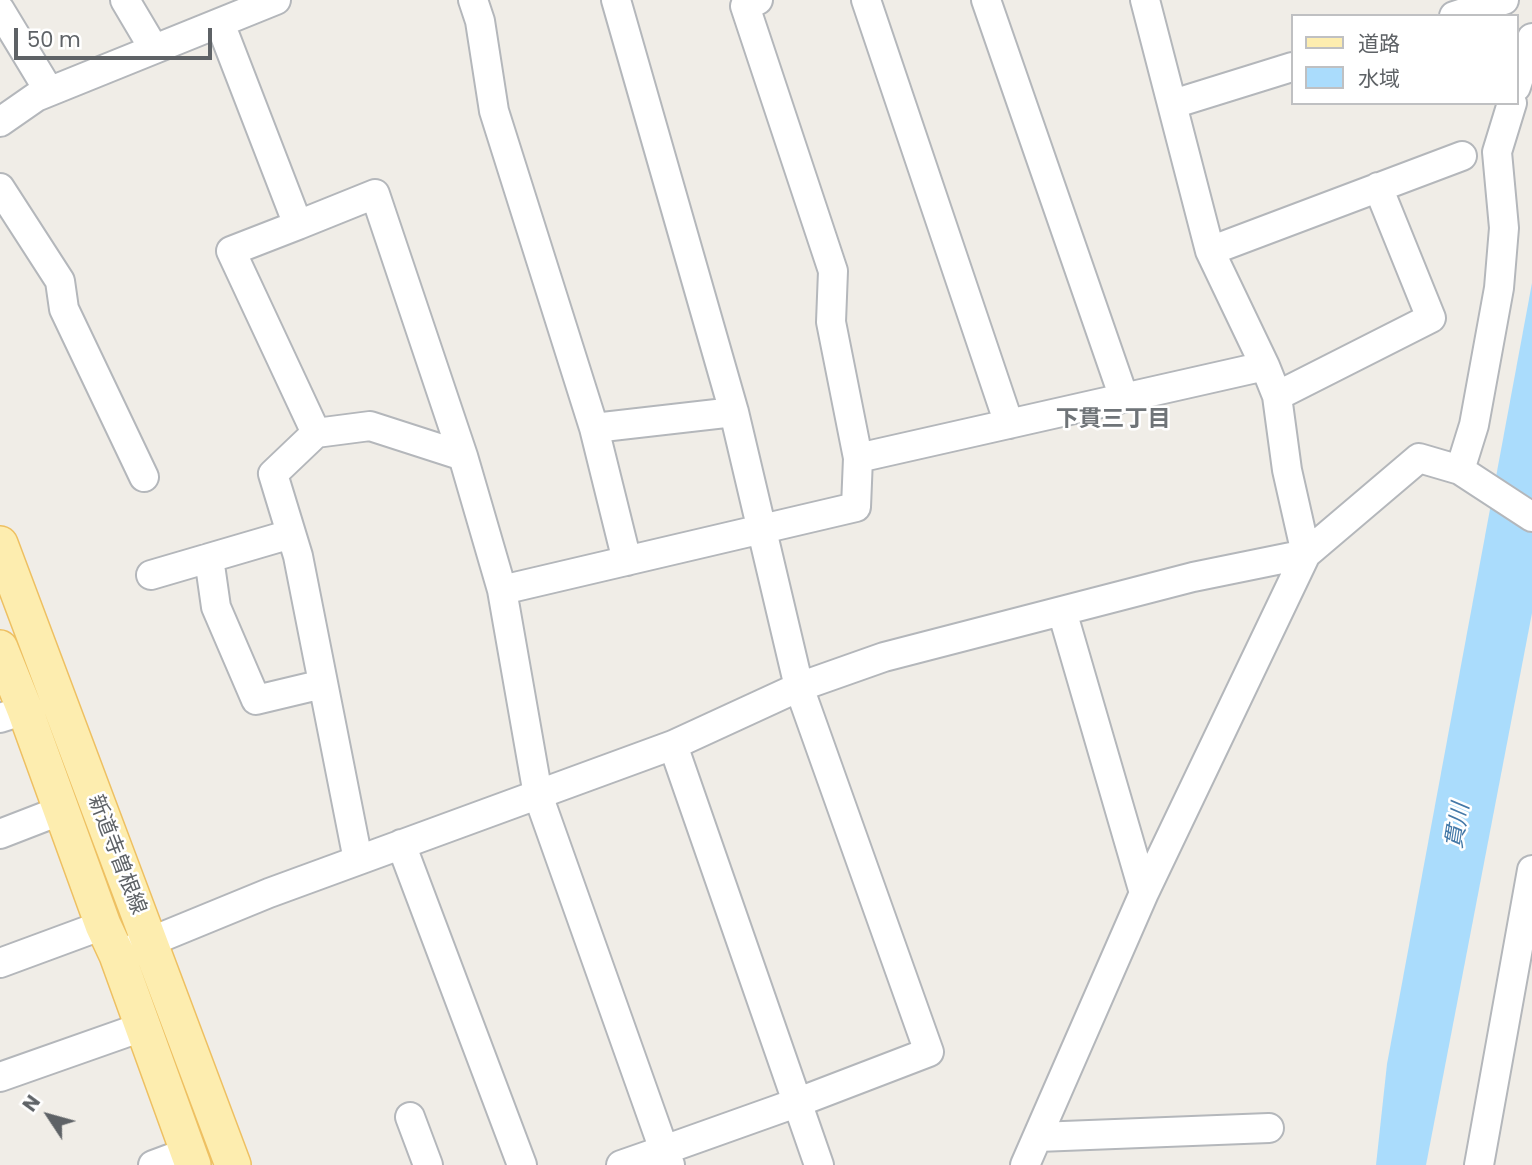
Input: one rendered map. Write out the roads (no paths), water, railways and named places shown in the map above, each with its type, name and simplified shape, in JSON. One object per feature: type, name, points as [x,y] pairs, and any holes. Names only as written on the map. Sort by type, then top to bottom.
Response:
[{"type":"main road","name":"新道寺曽根線","points":[[1,549],[233,1165]]},
{"type":"main road","name":"新道寺曽根線","points":[[0,648],[12,714],[62,810],[190,1159]]},
{"type":"street","points":[[125,0],[154,49]]},
{"type":"street","points":[[0,122],[36,97],[276,0]]},
{"type":"street","points":[[473,0],[480,21],[494,111],[594,428],[627,561]]},
{"type":"street","points":[[616,0],[734,412],[799,687],[929,1052],[796,1103],[667,1158],[621,1165]]},
{"type":"street","points":[[502,590],[856,507],[858,458],[831,322],[833,271],[745,6],[758,0]]},
{"type":"street","points":[[866,0],[1009,424]]},
{"type":"street","points":[[986,0],[1124,398]]},
{"type":"street","points":[[1145,0],[1210,251],[1277,396],[1287,470],[1306,554]]},
{"type":"street","points":[[1460,14],[1504,0]]},
{"type":"street","points":[[0,10],[49,92]]},
{"type":"street","points":[[220,23],[298,225]]},
{"type":"street","points":[[1518,82],[1532,38]]},
{"type":"street","points":[[1173,104],[1290,68]]},
{"type":"street","points":[[1467,475],[1499,288],[1504,228],[1497,152],[1510,105]]},
{"type":"street","points":[[1210,251],[1462,156]]},
{"type":"street","points":[[1277,396],[1431,318],[1378,187]]},
{"type":"street","points":[[0,188],[60,281],[64,309],[144,477]]},
{"type":"street","points":[[316,433],[231,251],[375,194],[463,456],[502,590],[538,795],[667,1158]]},
{"type":"street","points":[[858,458],[1265,366]]},
{"type":"street","points":[[594,428],[734,412]]},
{"type":"street","points":[[358,860],[298,556],[273,474],[316,433],[370,426],[463,456]]},
{"type":"street","points":[[1026,1165],[1144,893],[1306,554],[1419,458],[1467,475],[1532,517]]},
{"type":"street","points":[[150,575],[291,534]]},
{"type":"street","points":[[0,963],[110,940],[149,942],[358,860],[674,744],[799,687],[884,657],[1193,577],[1306,554]]},
{"type":"street","points":[[209,558],[216,607],[256,700],[323,684]]},
{"type":"street","points":[[1062,611],[1144,893]]},
{"type":"street","points":[[674,744],[819,1165]]},
{"type":"street","points":[[0,834],[62,810]]},
{"type":"street","points":[[401,844],[522,1165]]},
{"type":"street","points":[[1479,1165],[1532,870]]},
{"type":"street","points":[[0,1077],[142,1027]]},
{"type":"street","points":[[410,1117],[428,1165]]},
{"type":"street","points":[[1038,1138],[1269,1128]]},
{"type":"street","points":[[153,1165],[190,1159]]},
{"type":"water","name":"貫川","points":[[1532,283],[1532,613],[1426,1165],[1376,1165],[1387,1064]]},
{"type":"district","name":"下貫三丁目","points":[[1113,420]]}]
